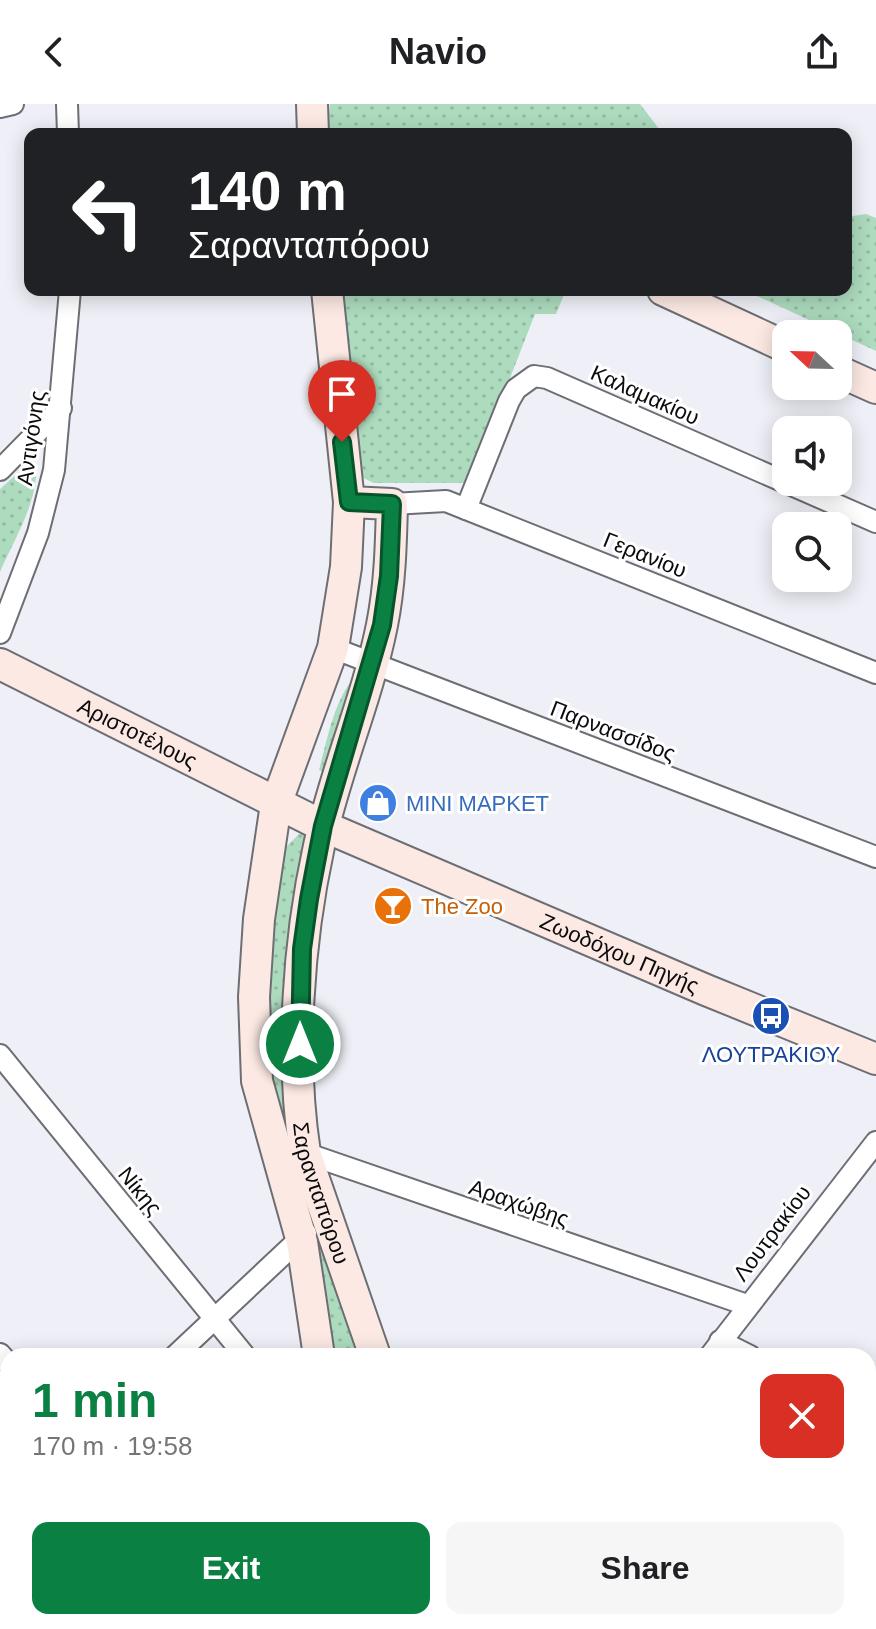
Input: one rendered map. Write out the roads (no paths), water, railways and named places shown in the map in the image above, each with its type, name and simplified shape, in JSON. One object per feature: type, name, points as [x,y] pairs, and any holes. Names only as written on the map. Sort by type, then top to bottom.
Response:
[{"type":"street","points":[[0,107],[13,104]]},
{"type":"street","points":[[67,104],[68,128]]},
{"type":"street","points":[[312,104],[313,128]]},
{"type":"street","name":"Αντιγόνης","points":[[0,633],[38,533],[54,470],[70,296]]},
{"type":"street","name":"Σαρανταπόρου","points":[[318,1348],[300,1238],[257,1081],[254,997],[259,919],[276,804],[333,648],[346,567],[349,502],[328,296]]},
{"type":"street","points":[[676,296],[772,341]]},
{"type":"street","name":"Καλαμακίου","points":[[466,509],[509,401],[516,389],[534,376],[547,378],[876,522]]},
{"type":"street","points":[[852,377],[876,388]]},
{"type":"street","points":[[0,470],[61,408]]},
{"type":"street","name":"Γερανίου","points":[[392,504],[446,501],[876,673]]},
{"type":"street","points":[[349,502],[392,504]]},
{"type":"street","name":"Σαρανταπόρου","points":[[373,1348],[305,1153],[300,1122],[302,949],[323,826],[372,663],[389,576],[392,504]]},
{"type":"street","name":"Παρνασσίδος","points":[[333,648],[876,857]]},
{"type":"street","name":"Αριστοτέλους","points":[[0,664],[276,804]]},
{"type":"street","name":"Ζωοδόχου Πηγής","points":[[276,804],[706,990],[876,1059]]},
{"type":"street","name":"Νίκης","points":[[0,1055],[7,1080],[238,1348]]},
{"type":"street","name":"Λουτρακίου","points":[[716,1348],[876,1142]]},
{"type":"street","name":"Αραχώβης","points":[[275,1154],[305,1153],[747,1305]]},
{"type":"street","points":[[183,1348],[328,1215]]},
{"type":"place","name":"ΜΙΝΙ ΜΑΡΚΕΤ","points":[[378,803]]},
{"type":"place","name":"The Zoo","points":[[393,906]]},
{"type":"place","name":"ΛΟΥΤΡΑΚΙΟΥ","points":[[771,1016]]}]
